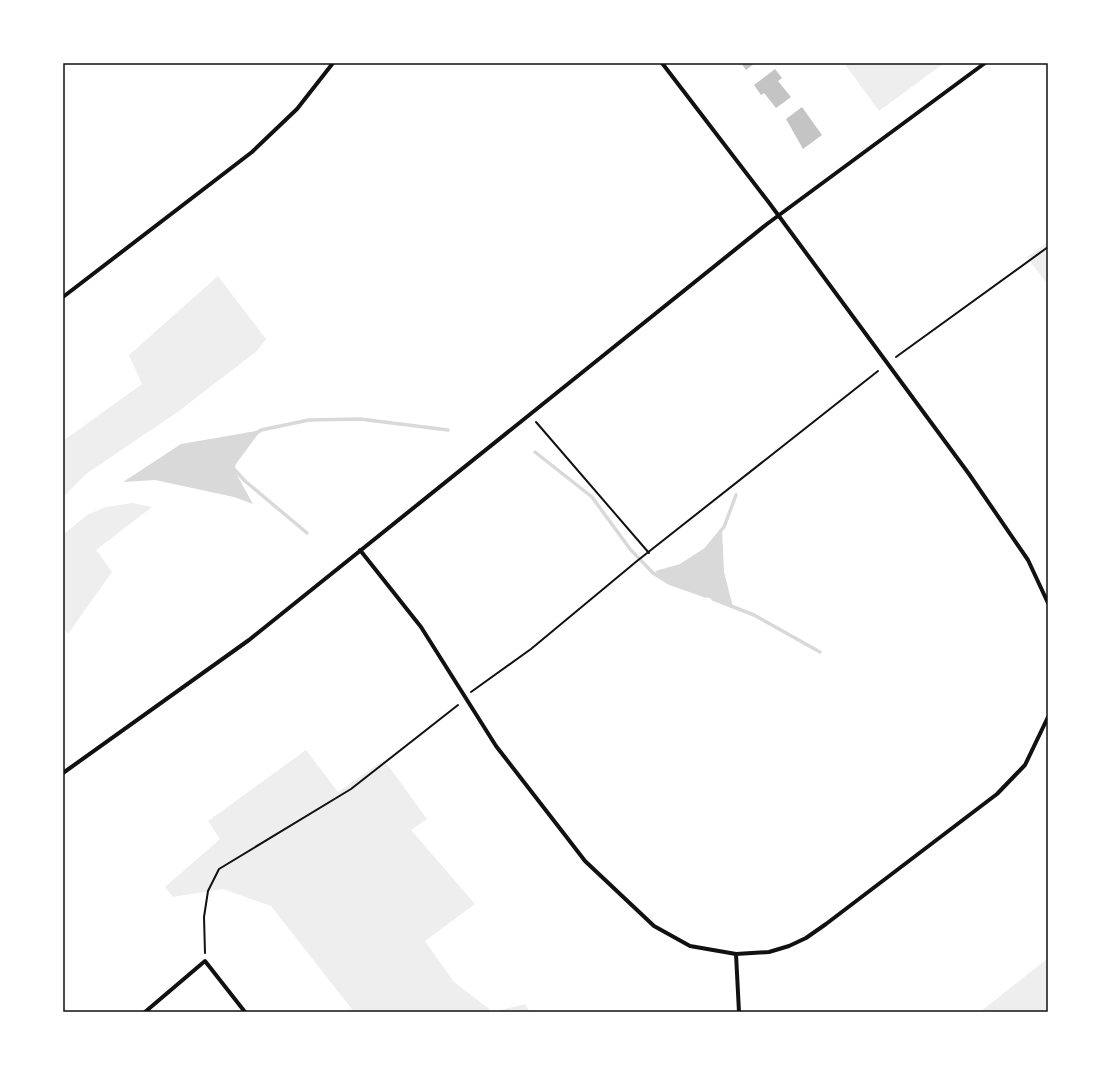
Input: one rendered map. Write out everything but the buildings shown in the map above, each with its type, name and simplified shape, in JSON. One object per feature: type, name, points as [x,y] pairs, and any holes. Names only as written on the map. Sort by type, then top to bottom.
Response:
[{"type":"street","points":[[63,297],[252,152],[297,109],[333,63]]},
{"type":"street","points":[[662,63],[778,215],[1003,522],[1037,577],[1048,603]]},
{"type":"street","points":[[63,773],[249,640],[778,215],[985,63]]},
{"type":"street","points":[[360,550],[421,627],[496,746],[585,861],[654,926],[690,946],[705,950],[736,954],[769,952],[806,938],[997,794],[1025,765],[1048,717]]},
{"type":"street","points":[[736,954],[739,1012]]},
{"type":"street","points":[[144,1012],[205,960],[245,1012]]},
{"type":"path","points":[[896,357],[1048,247]]},
{"type":"path","points":[[465,696],[531,649],[636,561],[649,553],[878,371]]},
{"type":"path","points":[[536,422],[649,553]]},
{"type":"path","points":[[205,960],[204,917],[208,890],[219,869],[351,789],[458,705]]},
{"type":"shaded area","points":[[844,63],[943,63],[943,64],[879,111]]},
{"type":"shaded area","points":[[1048,242],[1048,285],[1027,257]]},
{"type":"shaded area","points":[[218,276],[266,339],[257,351],[179,411],[86,474],[63,497],[63,441],[142,384],[129,355]]},
{"type":"shaded area","points":[[261,430],[233,468],[253,504],[234,497],[155,480],[123,482],[181,444]]},
{"type":"shaded area","points":[[132,503],[152,507],[96,550],[112,572],[68,634],[63,628],[63,535],[87,515],[106,507]]},
{"type":"shaded area","points":[[722,529],[724,572],[733,607],[669,583],[653,573],[685,563],[700,553]]},
{"type":"shaded area","points":[[306,750],[338,792],[384,760],[427,819],[411,830],[475,904],[425,941],[454,982],[493,1012],[354,1012],[271,906],[223,889],[173,897],[165,887],[220,839],[208,821]]},
{"type":"shaded area","points":[[1048,958],[1048,1012],[980,1012]]},
{"type":"shaded area","points":[[525,1004],[530,1012],[493,1012]]},
{"type":"waterway","points":[[258,432],[261,430],[309,420],[360,419],[448,430]]},
{"type":"waterway","points":[[535,452],[592,497],[630,549],[653,573],[669,583],[706,596]]},
{"type":"waterway","points":[[234,463],[233,468],[245,481],[307,533]]},
{"type":"waterway","points":[[658,572],[680,566],[705,550],[724,527],[736,495]]},
{"type":"waterway","points":[[713,599],[754,615],[820,652]]}]
